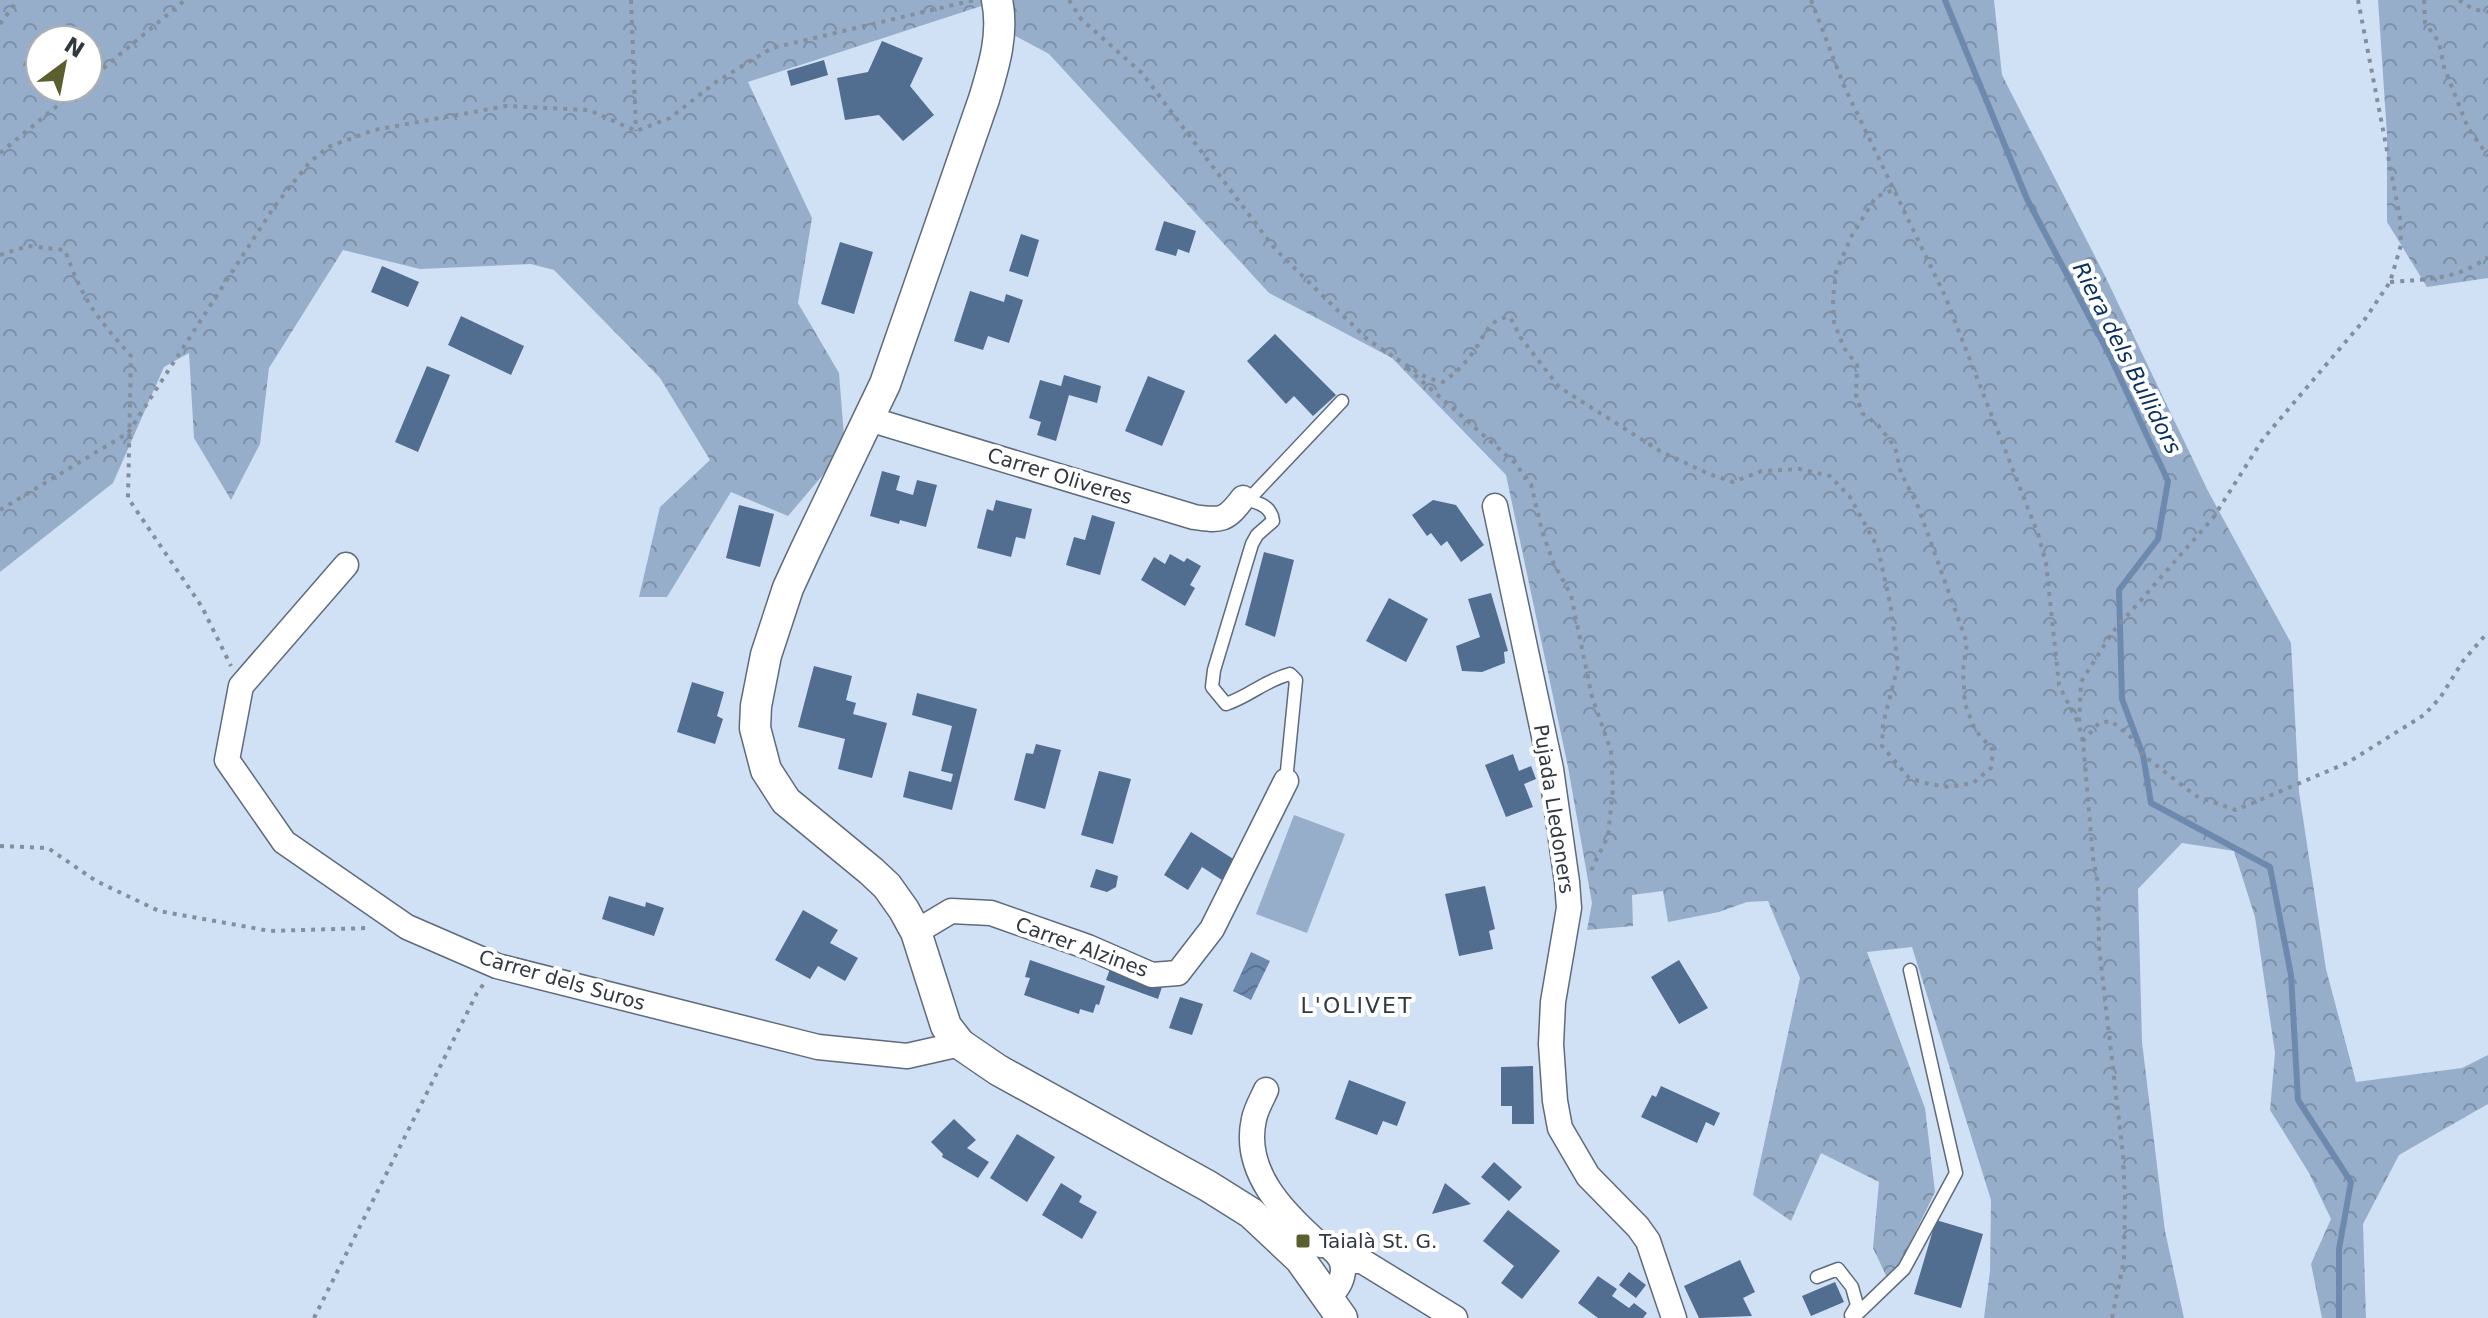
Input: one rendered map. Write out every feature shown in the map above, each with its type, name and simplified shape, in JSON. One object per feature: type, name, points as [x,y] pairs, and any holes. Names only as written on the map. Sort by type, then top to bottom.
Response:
[{"type":"street","points":[[997,0],[999,35],[984,99],[885,384],[788,588],[766,655],[756,706],[755,728],[760,752],[776,788],[786,801],[887,886],[916,932],[946,1026],[960,1044],[998,1070],[1235,1202],[1310,1252],[1333,1249],[1344,1268],[1335,1308]]},
{"type":"street","name":"Carrer Oliveres","points":[[869,419],[1194,517],[1223,519],[1243,498]]},
{"type":"street","name":"Pujada Lledoners","points":[[1495,506],[1551,769],[1569,908],[1553,1002],[1553,1080],[1560,1128],[1588,1176],[1648,1241],[1674,1318]]},
{"type":"street","points":[[241,686],[346,565]]},
{"type":"street","name":"Carrer dels Suros","points":[[241,686],[227,760],[284,842],[407,927],[497,966],[818,1047],[907,1056],[960,1044]]},
{"type":"street","name":"Carrer Alzines","points":[[916,932],[951,911],[991,913],[1088,947],[1152,975],[1178,973],[1212,929],[1286,781]]},
{"type":"street","points":[[1266,1090],[1254,1118],[1252,1141],[1255,1164],[1268,1192],[1310,1252],[1335,1308]]},
{"type":"street","points":[[1342,1260],[1362,1261],[1455,1318]]},
{"type":"lane","points":[[1243,498],[1253,495],[1342,401]]},
{"type":"lane","points":[[1243,498],[1267,507],[1272,512],[1273,521],[1252,544],[1214,670],[1212,687],[1226,704],[1248,697],[1269,680],[1290,674],[1296,680],[1286,781]]},
{"type":"lane","points":[[1851,1318],[1904,1269],[1956,1173],[1910,970]]},
{"type":"lane","points":[[1817,1277],[1838,1269],[1852,1287],[1857,1305],[1851,1318]]},
{"type":"path","points":[[0,24],[18,0]]},
{"type":"path","points":[[104,68],[185,0]]},
{"type":"path","points":[[631,0],[636,131]]},
{"type":"path","points":[[0,510],[128,433],[274,207],[309,163],[328,147],[374,130],[506,106],[589,110],[636,131],[670,118],[716,82],[772,48],[974,0]]},
{"type":"path","points":[[1069,0],[1081,19],[1142,73],[1275,249],[1367,339],[1427,378],[1443,382],[1457,372],[1473,353],[1489,325],[1500,317],[1510,317],[1521,338],[1559,387],[1660,451],[1733,482],[1762,471],[1800,469],[1830,476],[1850,497],[1878,548],[1891,608],[1898,666],[1883,724],[1882,746],[1909,778],[1949,787],[1973,783],[1991,768],[1993,750],[1975,730],[1965,704],[1963,671],[1967,643],[1917,504],[1901,473],[1895,447],[1878,425],[1862,413],[1856,395],[1857,365],[1844,348],[1834,322],[1836,272],[1852,235],[1876,197],[1895,189]]},
{"type":"path","points":[[1811,0],[1844,86],[1945,296],[2038,534],[2046,563],[2059,685],[2083,741],[2098,884],[2099,947],[2123,1155],[2124,1260],[2112,1318]]},
{"type":"path","points":[[2079,726],[2081,682],[2112,633],[2213,518],[2263,439],[2365,319],[2390,282],[2401,245],[2400,218],[2358,0]]},
{"type":"path","points":[[2424,0],[2425,23],[2439,42],[2444,67],[2468,128],[2488,156]]},
{"type":"path","points":[[2459,0],[2473,9],[2488,12]]},
{"type":"path","points":[[0,153],[60,104]]},
{"type":"path","points":[[0,255],[28,246],[65,250],[78,286],[92,310],[131,356],[128,498],[202,607],[241,686]]},
{"type":"path","points":[[2390,282],[2446,277],[2472,269],[2488,257]]},
{"type":"path","points":[[1397,359],[1514,462],[1531,484],[1550,553],[1571,595],[1592,697],[1611,751],[1613,788],[1608,836],[1569,908]]},
{"type":"path","points":[[2083,741],[2099,723],[2111,721],[2132,738],[2143,755],[2196,796],[2236,810],[2347,763],[2424,715],[2488,632]]},
{"type":"path","points":[[0,846],[48,848],[96,881],[159,911],[270,931],[407,927]]},
{"type":"path","points":[[314,1318],[477,993],[497,966]]},
{"type":"green space","points":[[0,0],[1994,0],[2002,75],[2105,276],[2208,491],[2291,643],[2299,792],[2326,969],[2356,1082],[2462,1068],[2488,1055],[2488,1104],[2399,1155],[2363,1224],[2366,1318],[2322,1318],[2311,1264],[2331,1219],[2309,1173],[2270,1110],[2275,1053],[2255,917],[2234,851],[2182,843],[2138,889],[2142,1042],[2165,1231],[2184,1318],[1984,1318],[1990,1271],[1991,1200],[1912,947],[1867,952],[1925,1108],[1935,1192],[1890,1284],[1873,1248],[1879,1182],[1821,1153],[1791,1221],[1753,1195],[1800,978],[1768,901],[1747,902],[1719,912],[1668,922],[1663,891],[1632,895],[1633,926],[1587,930],[1592,903],[1568,767],[1506,475],[1392,358],[1269,293],[1049,54],[1012,34],[997,1],[748,82],[812,218],[798,303],[839,373],[845,449],[788,516],[731,492],[667,597],[639,597],[660,507],[710,460],[660,378],[554,270],[531,264],[420,269],[343,250],[269,368],[260,444],[231,500],[194,438],[189,353],[164,367],[113,483],[0,572]]},
{"type":"green space","points":[[2378,0],[2488,0],[2488,278],[2427,287],[2387,222],[2387,135]]},
{"type":"green space","points":[[1294,815],[1345,834],[1307,933],[1256,914]]},
{"type":"water","points":[[1251,952],[1270,961],[1251,1000],[1233,991]]},
{"type":"building","points":[[882,41],[923,58],[910,86],[934,115],[903,141],[879,115],[845,120],[837,78],[868,72]]},
{"type":"building","points":[[824,60],[828,75],[791,86],[787,71]]},
{"type":"building","points":[[1164,221],[1196,231],[1189,253],[1178,249],[1176,256],[1155,250]]},
{"type":"building","points":[[1021,234],[1039,240],[1028,277],[1009,271]]},
{"type":"building","points":[[840,242],[873,252],[854,314],[821,304]]},
{"type":"building","points":[[382,266],[419,282],[408,307],[371,292]]},
{"type":"building","points":[[970,291],[1004,302],[1006,294],[1023,300],[1009,343],[988,336],[983,350],[954,341]]},
{"type":"building","points":[[461,316],[524,346],[511,375],[448,345]]},
{"type":"building","points":[[1275,334],[1336,395],[1313,416],[1294,396],[1286,404],[1247,361]]},
{"type":"building","points":[[427,366],[450,375],[418,452],[395,442]]},
{"type":"building","points":[[1064,375],[1101,386],[1097,403],[1069,395],[1056,441],[1037,435],[1041,422],[1029,418],[1040,380],[1061,386]]},
{"type":"building","points":[[1148,376],[1185,391],[1162,446],[1125,431]]},
{"type":"building","points":[[882,471],[900,476],[896,490],[913,495],[917,480],[937,485],[926,527],[870,516]]},
{"type":"building","points":[[996,500],[1032,509],[1025,539],[1016,537],[1011,557],[977,548],[987,509],[993,511]]},
{"type":"building","points":[[1433,500],[1456,505],[1484,545],[1461,562],[1447,541],[1441,546],[1431,533],[1427,536],[1412,515]]},
{"type":"building","points":[[739,505],[774,514],[760,567],[726,558]]},
{"type":"building","points":[[1092,515],[1115,522],[1100,575],[1066,565],[1074,537],[1085,540]]},
{"type":"building","points":[[1264,552],[1294,560],[1275,637],[1245,625]]},
{"type":"building","points":[[1170,554],[1184,562],[1187,558],[1201,566],[1190,585],[1195,588],[1185,606],[1141,580],[1154,557],[1165,564]]},
{"type":"building","points":[[1491,593],[1508,651],[1504,652],[1505,663],[1482,672],[1462,671],[1456,646],[1480,637],[1468,599]]},
{"type":"building","points":[[1389,598],[1428,619],[1406,662],[1366,641]]},
{"type":"building","points":[[814,666],[852,676],[846,700],[856,703],[853,714],[887,723],[872,778],[838,769],[845,739],[798,727]]},
{"type":"building","points":[[692,682],[724,692],[717,716],[723,719],[715,744],[677,732]]},
{"type":"building","points":[[917,693],[977,709],[952,810],[903,797],[909,771],[951,782],[953,774],[941,771],[952,726],[912,715]]},
{"type":"building","points":[[1036,744],[1061,750],[1045,809],[1014,800],[1026,753],[1033,754]]},
{"type":"building","points":[[1513,754],[1519,771],[1531,766],[1536,779],[1524,784],[1533,807],[1506,817],[1485,765]]},
{"type":"building","points":[[1099,771],[1131,779],[1113,844],[1081,835]]},
{"type":"building","points":[[1191,832],[1238,862],[1225,882],[1202,867],[1188,890],[1164,875]]},
{"type":"building","points":[[1096,869],[1118,876],[1116,887],[1107,892],[1090,887]]},
{"type":"building","points":[[1485,886],[1495,929],[1489,931],[1493,949],[1459,956],[1445,894]]},
{"type":"building","points":[[609,896],[645,907],[646,902],[664,908],[654,936],[602,919]]},
{"type":"building","points":[[803,910],[838,930],[830,943],[858,958],[845,981],[818,966],[810,979],[775,960]]},
{"type":"building","points":[[1030,960],[1105,986],[1099,1005],[1096,1004],[1093,1013],[1080,1009],[1079,1014],[1024,995],[1030,978],[1025,977]]},
{"type":"building","points":[[1679,960],[1708,1008],[1679,1024],[1651,977]]},
{"type":"building","points":[[1110,969],[1162,987],[1158,999],[1106,980]]},
{"type":"building","points":[[1180,997],[1203,1004],[1192,1035],[1169,1028]]},
{"type":"building","points":[[1533,1066],[1534,1124],[1512,1124],[1512,1106],[1501,1106],[1501,1067]]},
{"type":"building","points":[[1349,1080],[1406,1102],[1397,1126],[1383,1121],[1377,1135],[1335,1119]]},
{"type":"building","points":[[1661,1086],[1720,1113],[1714,1126],[1706,1122],[1697,1143],[1641,1117],[1652,1095],[1656,1097]]},
{"type":"building","points":[[954,1119],[976,1140],[967,1148],[989,1162],[978,1178],[942,1157],[943,1154],[931,1142]]},
{"type":"building","points":[[1017,1134],[1055,1157],[1027,1202],[990,1178]]},
{"type":"building","points":[[1494,1162],[1522,1187],[1509,1201],[1481,1177]]},
{"type":"building","points":[[1061,1183],[1082,1196],[1079,1202],[1097,1212],[1082,1239],[1042,1215]]},
{"type":"building","points":[[1445,1183],[1471,1204],[1432,1214]]},
{"type":"building","points":[[1508,1210],[1560,1251],[1522,1299],[1501,1283],[1514,1266],[1483,1241]]},
{"type":"building","points":[[1936,1220],[1983,1234],[1961,1308],[1914,1294]]},
{"type":"building","points":[[1740,1260],[1755,1292],[1743,1298],[1752,1316],[1699,1318],[1684,1286]]},
{"type":"building","points":[[1629,1272],[1646,1285],[1636,1298],[1619,1285]]},
{"type":"building","points":[[1598,1276],[1617,1289],[1612,1296],[1629,1308],[1634,1303],[1647,1313],[1643,1318],[1598,1318],[1578,1303]]},
{"type":"building","points":[[1835,1282],[1844,1302],[1811,1316],[1802,1296]]},
{"type":"waterway","name":"Riera dels Bullidors","points":[[1945,0],[2027,199],[2110,356],[2168,481],[2158,539],[2119,590],[2122,699],[2143,755],[2151,803],[2270,867],[2291,975],[2298,1100],[2351,1182],[2339,1249],[2339,1318]]},
{"type":"place","name":"Taialà St. G.","points":[[1303,1241]]},
{"type":"district","name":"L'OLIVET","points":[[1357,1005]]}]
